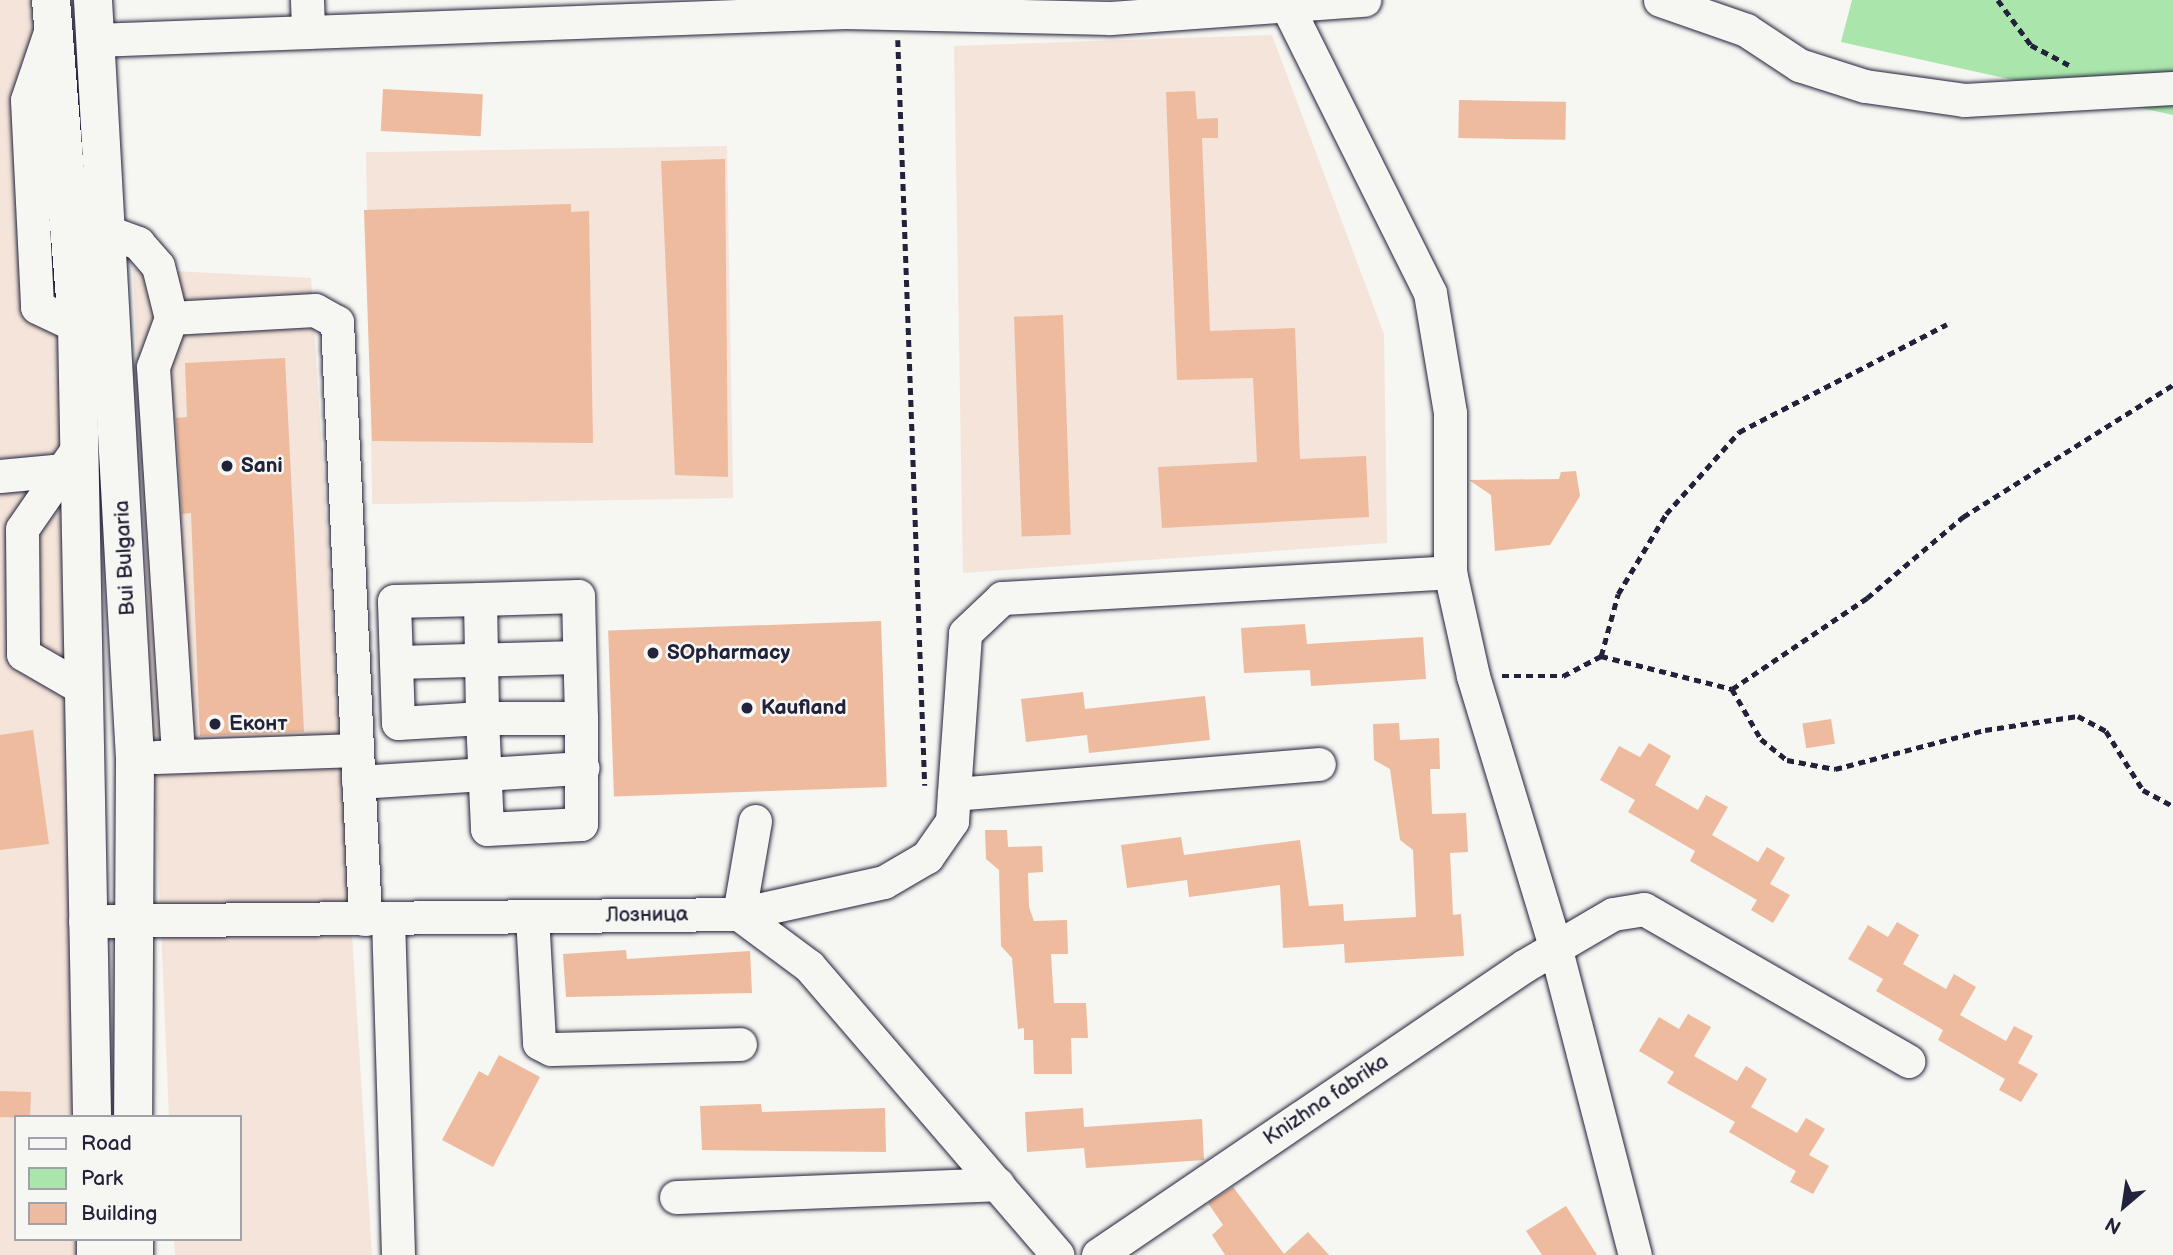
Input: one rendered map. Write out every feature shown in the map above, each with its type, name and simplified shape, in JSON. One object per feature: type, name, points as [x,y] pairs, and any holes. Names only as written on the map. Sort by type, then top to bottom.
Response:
[{"type":"main road","name":"Bui Bulgaria","points":[[93,0],[111,233],[135,758],[133,1115]]},
{"type":"main road","name":"Bui Bulgaria","points":[[52,13],[77,326],[71,459],[82,688],[85,921],[92,1115]]},
{"type":"street","points":[[95,40],[307,16],[847,6],[897,13],[1288,5],[1364,0]]},
{"type":"street","points":[[1660,0],[1746,30],[1799,65],[1865,86],[1964,100],[2173,88]]},
{"type":"street","points":[[1288,5],[1430,293],[1450,413],[1450,572],[1473,676],[1555,946],[1635,1255]]},
{"type":"street","points":[[111,233],[138,243],[158,266],[171,318],[153,367],[178,755]]},
{"type":"street","points":[[171,318],[315,310],[337,322],[358,782],[377,918],[398,1255]]},
{"type":"street","points":[[0,476],[71,459]]},
{"type":"street","points":[[71,459],[22,529],[23,654],[82,688]]},
{"type":"street","name":"Лозница","points":[[85,921],[739,914],[884,882],[927,857],[953,821],[940,798],[965,633],[1002,598],[1450,572]]},
{"type":"street","points":[[480,599],[482,718],[487,830],[581,824],[583,768],[578,596],[394,601],[398,723],[482,718],[581,718]]},
{"type":"street","points":[[396,662],[579,657]]},
{"type":"street","points":[[135,758],[356,750]]},
{"type":"street","points":[[940,798],[1319,765]]},
{"type":"street","points":[[358,782],[583,768]]},
{"type":"street","points":[[755,821],[739,914],[809,966],[1058,1255]]},
{"type":"street","name":"Knizhna fabrika","points":[[1098,1255],[1555,946],[1614,914],[1644,909],[1908,1061]]},
{"type":"street","points":[[532,916],[539,1043],[551,1049],[740,1044]]},
{"type":"street","points":[[676,1197],[998,1184]]},
{"type":"path","points":[[1998,0],[2031,45],[2069,65],[2074,94]]},
{"type":"path","points":[[897,13],[940,798]]},
{"type":"path","points":[[1601,656],[1618,594],[1666,514],[1739,432],[1947,324]]},
{"type":"path","points":[[1732,689],[1867,598],[1963,517],[2173,385]]},
{"type":"path","points":[[1473,676],[1563,676],[1601,656],[1732,689],[1761,739],[1787,760],[1835,769],[1985,730],[2078,716],[2106,731],[2143,790],[2173,806]]},
{"type":"shaded area","points":[[0,0],[40,0],[65,494],[74,1115],[14,1115],[14,1241],[76,1241],[76,1255],[0,1255]]},
{"type":"shaded area","points":[[1272,35],[1384,334],[1387,543],[963,573],[954,46]]},
{"type":"shaded area","points":[[727,146],[733,498],[372,504],[366,152]]},
{"type":"shaded area","points":[[133,269],[311,278],[372,1255],[175,1255],[174,1241],[242,1241],[242,1115],[169,1115]]},
{"type":"green space","points":[[1852,0],[2173,0],[2173,115],[1841,42]]},
{"type":"building","points":[[383,89],[483,94],[481,136],[381,131]]},
{"type":"building","points":[[1195,91],[1197,119],[1218,118],[1218,138],[1202,138],[1210,331],[1295,328],[1300,459],[1366,456],[1369,517],[1162,528],[1158,467],[1257,462],[1253,378],[1177,380],[1166,92]]},
{"type":"building","points":[[1459,100],[1566,102],[1565,140],[1458,138]]},
{"type":"building","points":[[725,159],[728,477],[675,475],[661,161]]},
{"type":"building","points":[[571,204],[571,212],[589,211],[593,443],[372,441],[364,210]]},
{"type":"building","points":[[1063,315],[1071,535],[1022,537],[1014,317]]},
{"type":"building","name":"Sani","points":[[285,358],[304,732],[200,736],[191,513],[182,514],[176,418],[187,417],[185,363]]},
{"type":"building","points":[[1576,471],[1580,496],[1550,545],[1495,551],[1491,495],[1469,480],[1559,479],[1561,472]]},
{"type":"building","name":"Kaufland","points":[[881,621],[887,787],[614,796],[608,631]]},
{"type":"building","points":[[1305,624],[1307,644],[1423,637],[1426,679],[1311,686],[1310,670],[1244,673],[1241,628]]},
{"type":"building","points":[[1083,692],[1085,709],[1205,696],[1210,740],[1089,753],[1087,735],[1026,742],[1021,699]]},
{"type":"building","points":[[1831,719],[1835,744],[1806,748],[1802,724]]},
{"type":"building","points":[[1399,723],[1400,740],[1439,738],[1440,769],[1430,769],[1432,814],[1466,813],[1468,852],[1450,853],[1453,915],[1461,914],[1464,956],[1345,963],[1344,944],[1283,948],[1280,885],[1189,897],[1187,880],[1127,888],[1121,845],[1181,837],[1184,855],[1300,840],[1309,906],[1343,904],[1344,921],[1416,917],[1413,850],[1400,840],[1390,769],[1374,760],[1373,724]]},
{"type":"building","points":[[33,730],[49,844],[0,850],[0,735]]},
{"type":"building","points":[[1649,743],[1671,756],[1655,785],[1698,810],[1706,795],[1728,807],[1712,835],[1758,862],[1767,847],[1785,858],[1770,884],[1790,895],[1773,923],[1751,910],[1757,900],[1690,861],[1695,851],[1628,812],[1635,800],[1600,780],[1619,746],[1640,757]]},
{"type":"building","points":[[985,830],[1007,830],[1008,847],[1042,846],[1043,872],[1028,873],[1029,907],[1034,921],[1067,920],[1068,954],[1051,954],[1054,1003],[1086,1003],[1088,1038],[1071,1038],[1072,1074],[1034,1074],[1033,1040],[1024,1040],[1024,1028],[1018,1029],[1012,958],[1001,946],[999,870],[986,859]]},
{"type":"building","points":[[1897,922],[1919,935],[1903,964],[1946,989],[1954,974],[1976,987],[1960,1015],[2006,1041],[2014,1026],[2033,1036],[2018,1063],[2038,1074],[2021,1102],[1999,1090],[2005,1079],[1938,1040],[1943,1030],[1876,991],[1883,979],[1848,959],[1868,925],[1888,937]]},
{"type":"building","points":[[626,950],[627,959],[750,951],[752,993],[566,997],[563,954]]},
{"type":"building","points":[[1688,1014],[1711,1027],[1694,1056],[1737,1081],[1746,1066],[1767,1079],[1751,1107],[1797,1133],[1806,1118],[1825,1129],[1809,1155],[1829,1166],[1813,1194],[1790,1182],[1796,1171],[1729,1132],[1735,1122],[1667,1083],[1674,1072],[1639,1051],[1659,1017],[1679,1029]]},
{"type":"building","points":[[499,1055],[540,1077],[493,1167],[442,1140],[479,1071],[488,1076]]},
{"type":"building","points":[[0,1091],[31,1092],[30,1115],[0,1117]]},
{"type":"building","points":[[761,1104],[762,1112],[885,1108],[886,1152],[702,1150],[700,1106]]},
{"type":"building","points":[[1083,1108],[1084,1127],[1202,1119],[1204,1160],[1086,1168],[1084,1148],[1027,1152],[1025,1112]]},
{"type":"building","points":[[1233,1187],[1284,1254],[1308,1232],[1329,1255],[1225,1255],[1212,1235],[1223,1225],[1208,1203]]},
{"type":"building","points":[[1566,1206],[1597,1255],[1542,1255],[1526,1231]]},
{"type":"place","name":"Sani","points":[[227,466]]},
{"type":"place","name":"SOpharmacy","points":[[653,653]]},
{"type":"place","name":"Kaufland","points":[[747,708]]},
{"type":"place","name":"Еконт","points":[[215,724]]}]
